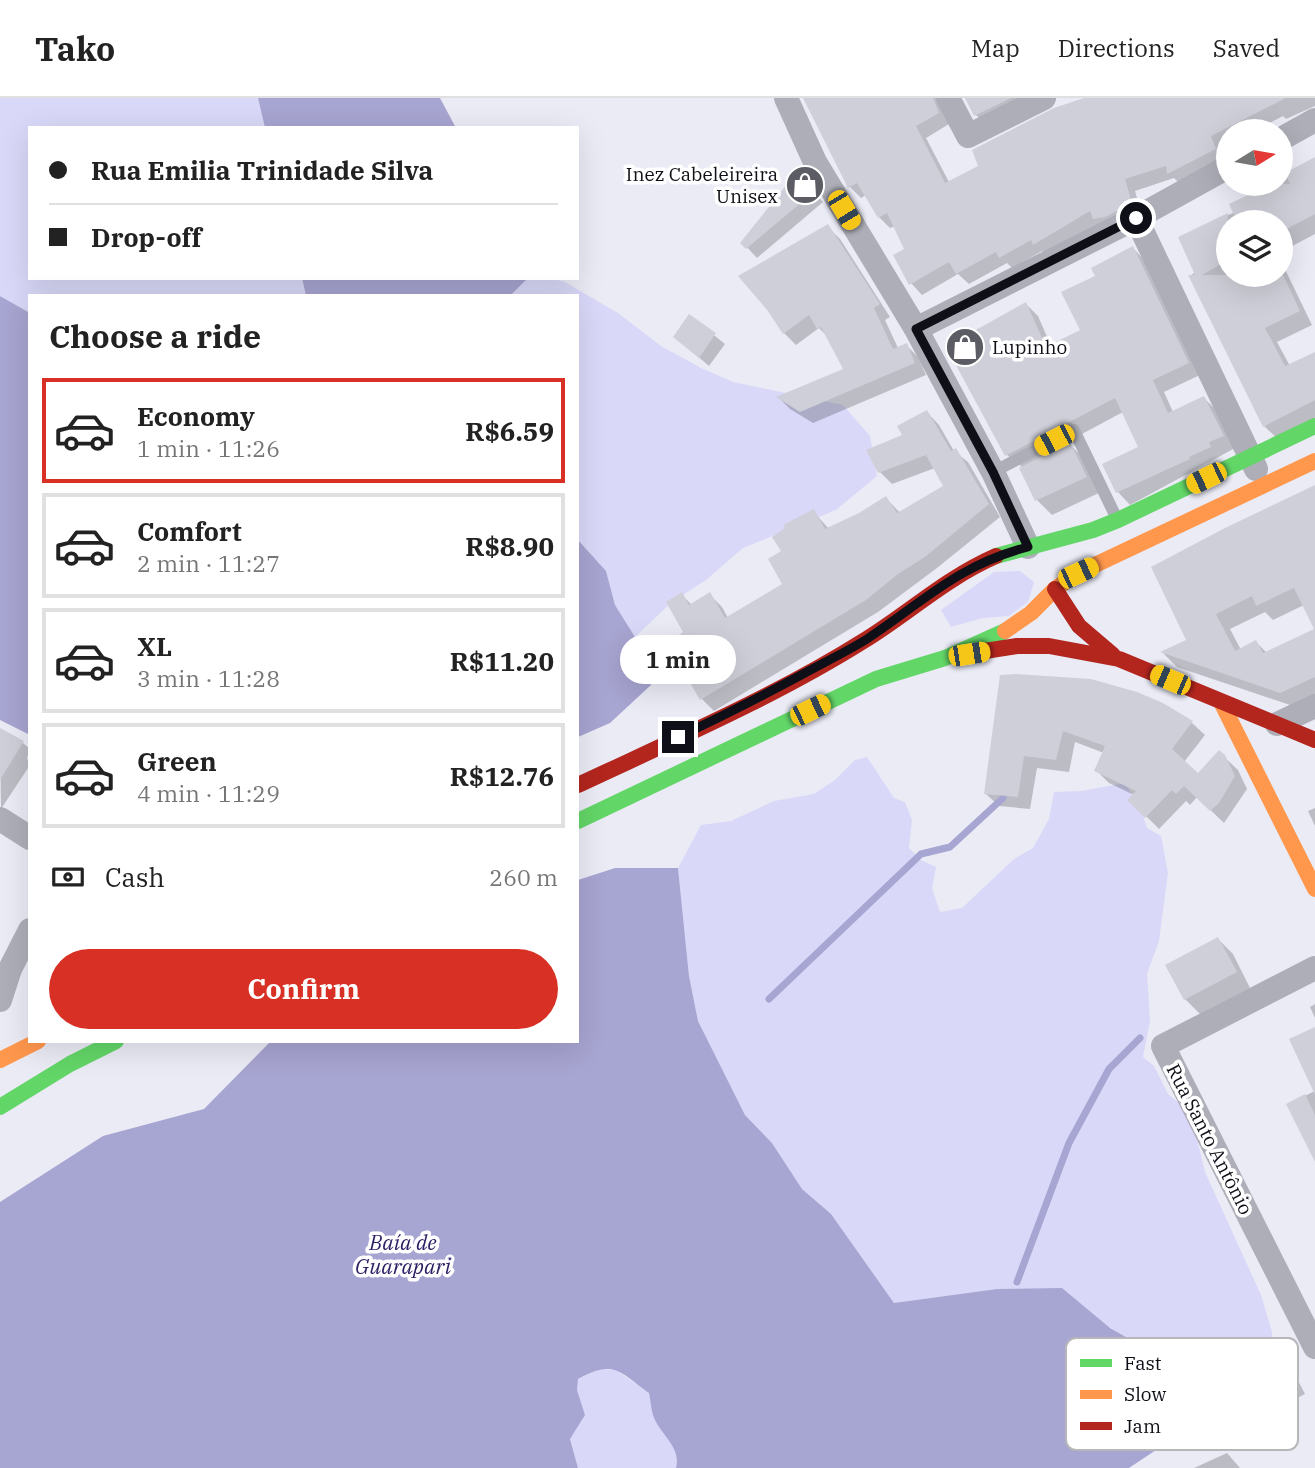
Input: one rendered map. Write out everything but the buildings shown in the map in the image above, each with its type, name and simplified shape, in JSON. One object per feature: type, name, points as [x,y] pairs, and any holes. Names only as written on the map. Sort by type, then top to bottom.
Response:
[{"type":"main road","points":[[579,785],[753,702],[866,640],[940,586],[973,566],[998,555],[1093,530],[1118,520],[1315,426]]},
{"type":"main road","points":[[1050,577],[1078,573],[1315,461]]},
{"type":"main road","points":[[1028,547],[1050,577],[1066,611],[1079,629],[1119,659]]},
{"type":"main road","points":[[579,821],[876,679],[945,658],[1009,629],[1031,613],[1050,577]]},
{"type":"main road","points":[[945,658],[1017,646],[1049,646],[1119,659],[1315,740]]},
{"type":"main road","points":[[1221,702],[1315,889]]},
{"type":"main road","points":[[0,1060],[34,1043]]},
{"type":"main road","points":[[0,1107],[70,1064],[112,1043]]},
{"type":"street","points":[[786,98],[815,162],[916,329],[993,472],[1028,547]]},
{"type":"street","points":[[948,98],[968,136],[1044,98]]},
{"type":"street","points":[[1293,132],[1315,120]]},
{"type":"street","points":[[916,329],[1136,218],[1216,174]]},
{"type":"street","points":[[1136,218],[1264,485]]},
{"type":"street","points":[[1277,724],[1315,706]]},
{"type":"street","points":[[0,819],[28,837]]},
{"type":"street","points":[[0,1000],[10,969],[28,936]]},
{"type":"street","name":"Rua Santo Antônio","points":[[1315,968],[1163,1046],[1315,1347]]},
{"type":"lane","points":[[993,472],[1074,430],[1118,520]]},
{"type":"shaded area","points":[[0,98],[258,98],[265,126],[28,126],[28,280],[302,280],[306,294],[28,294],[28,312],[0,296]]},
{"type":"shaded area","points":[[526,280],[565,282],[618,313],[661,346],[701,368],[733,382],[843,405],[870,436],[877,476],[836,510],[743,548],[706,580],[672,602],[635,637],[615,605],[606,571],[579,541],[579,294],[512,294]]},
{"type":"shaded area","points":[[1020,571],[1034,582],[1028,602],[1009,616],[983,618],[951,627],[941,610],[994,572]]},
{"type":"shaded area","points":[[867,757],[894,798],[905,802],[912,820],[909,848],[921,860],[936,867],[932,888],[940,912],[962,908],[1014,859],[1033,848],[1049,819],[1054,792],[1081,791],[1125,783],[1140,807],[1147,828],[1161,836],[1168,873],[1159,941],[1147,974],[1150,1021],[1143,1057],[1154,1066],[1168,1094],[1181,1105],[1195,1131],[1205,1172],[1261,1295],[1272,1338],[1128,1338],[1111,1328],[997,1289],[894,1303],[831,1214],[802,1189],[772,1143],[745,1115],[698,1021],[689,976],[678,868],[701,825],[731,821],[774,801],[814,794],[835,780],[855,760]]},
{"type":"shaded area","points":[[599,1369],[616,1370],[649,1393],[654,1419],[676,1455],[676,1468],[578,1468],[570,1439],[585,1415],[577,1390],[578,1379]]},
{"type":"water","points":[[258,98],[440,98],[455,126],[265,126]]},
{"type":"water","points":[[302,280],[526,280],[512,294],[306,294]]},
{"type":"water","points":[[0,296],[28,312],[28,734],[0,720]]},
{"type":"water","points":[[579,541],[606,571],[615,605],[635,637],[651,685],[610,723],[579,737]]},
{"type":"water","name":"Baía de Guarapari","points":[[615,868],[678,868],[689,976],[698,1021],[745,1115],[772,1143],[802,1189],[831,1214],[894,1303],[997,1289],[1062,1288],[1110,1328],[1128,1338],[1066,1338],[1066,1450],[1156,1450],[1129,1468],[676,1468],[676,1455],[654,1419],[649,1393],[623,1374],[609,1369],[578,1379],[577,1390],[585,1415],[570,1439],[578,1468],[0,1468],[0,1202],[103,1136],[204,1109],[269,1043],[579,1043],[579,880]]},
{"type":"waterway","points":[[769,999],[921,854],[950,847],[1003,798]]},
{"type":"waterway","points":[[1017,1282],[1069,1143],[1109,1069],[1140,1038]]},
{"type":"traffic: fast","points":[[996,556],[1093,530],[1118,520],[1315,426]]},
{"type":"traffic: fast","points":[[579,821],[876,679],[945,658],[1005,631]]},
{"type":"traffic: fast","points":[[0,1107],[70,1064],[112,1043]]},
{"type":"traffic: slow","points":[[1005,631],[1078,573],[1315,461]]},
{"type":"traffic: slow","points":[[1221,702],[1315,889]]},
{"type":"traffic: slow","points":[[0,1060],[34,1043]]},
{"type":"traffic: jam","points":[[579,785],[796,680],[865,640],[961,574],[996,556]]},
{"type":"traffic: jam","points":[[1055,589],[1079,626],[1113,655]]},
{"type":"traffic: jam","points":[[972,653],[1017,646],[1049,646],[1119,659],[1315,740]]},
{"type":"place","name":"Inez Cabeleireira Unisex","points":[[805,185]]},
{"type":"place","name":"Lupinho","points":[[965,347]]},
{"type":"route","points":[[678,737],[753,702],[866,640],[940,586],[973,566],[998,555],[1028,547],[993,472],[916,329],[1136,218]]}]
